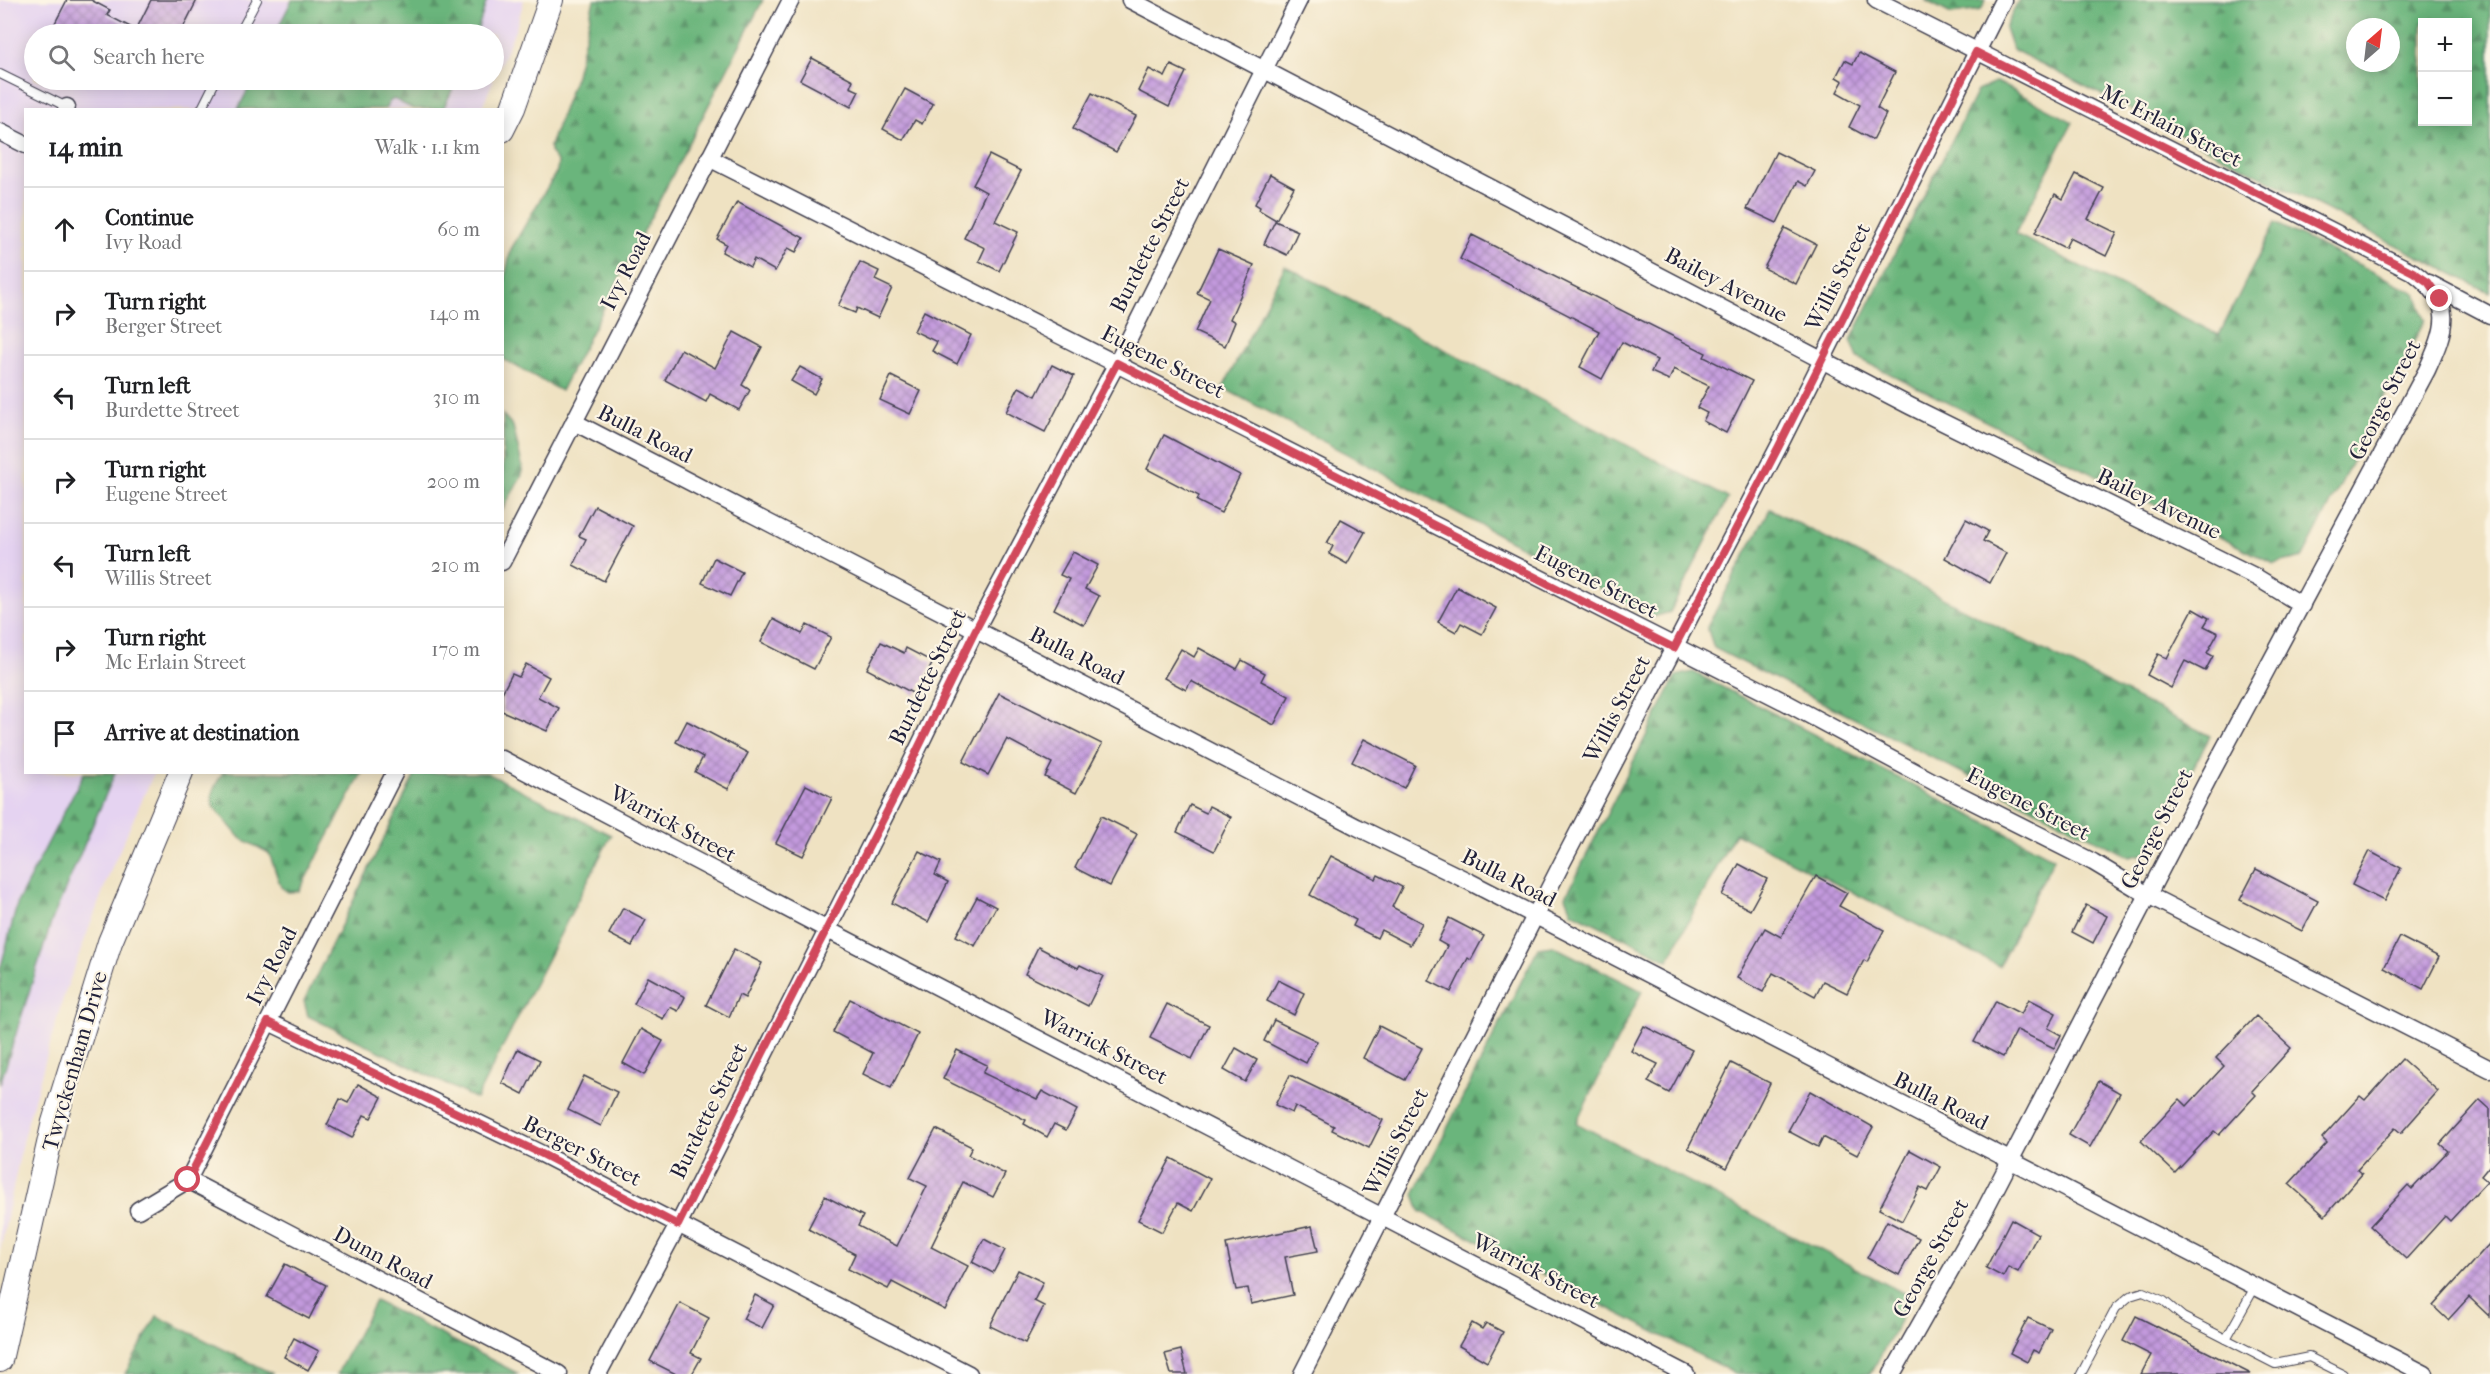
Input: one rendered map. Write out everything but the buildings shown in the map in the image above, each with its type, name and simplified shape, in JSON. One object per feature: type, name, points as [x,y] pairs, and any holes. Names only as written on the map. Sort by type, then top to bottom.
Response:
[{"type":"street","points":[[504,126],[513,108],[551,0]]},
{"type":"street","name":"Ivy Road","points":[[504,558],[790,0]]},
{"type":"street","name":"Bailey Avenue","points":[[1130,0],[1910,406],[2256,577],[2302,605]]},
{"type":"street","name":"Burdette Street","points":[[598,1374],[678,1225],[895,796],[976,629],[1117,363],[1299,0]]},
{"type":"street","name":"Mc Erlain Street","points":[[1876,0],[2413,272],[2428,282],[2440,299]]},
{"type":"street","name":"Willis Street","points":[[1302,1374],[2003,0]]},
{"type":"street","points":[[0,132],[24,144]]},
{"type":"street","name":"Eugene Street","points":[[710,158],[1117,363],[2072,851],[2148,895],[2490,1069]]},
{"type":"street","points":[[2428,282],[2490,315]]},
{"type":"street","name":"George Street","points":[[1892,1374],[1980,1219],[2209,777],[2427,370],[2444,327],[2444,314],[2440,299]]},
{"type":"street","name":"Bulla Road","points":[[574,422],[2425,1374]]},
{"type":"street","name":"Warrick Street","points":[[504,760],[1686,1374]]},
{"type":"street","name":"Twyckenham Drive","points":[[0,1360],[54,1122],[110,942],[180,774]]},
{"type":"street","name":"Ivy Road","points":[[188,1180],[394,774]]},
{"type":"street","name":"Berger Street","points":[[268,1022],[542,1154],[969,1374]]},
{"type":"street","points":[[138,1210],[188,1180]]},
{"type":"street","name":"Dunn Road","points":[[188,1180],[559,1374]]},
{"type":"lane","points":[[244,24],[257,0]]},
{"type":"lane","points":[[0,74],[24,86]]},
{"type":"lane","points":[[31,90],[66,108]]},
{"type":"lane","points":[[202,108],[211,90]]},
{"type":"lane","points":[[2226,1339],[2255,1287]]},
{"type":"lane","points":[[2081,1374],[2116,1308],[2130,1296],[2143,1292],[2164,1301],[2182,1317],[2275,1364],[2310,1357],[2343,1374]]},
{"type":"shaded area","points":[[0,0],[524,0],[516,28],[504,56],[504,24],[24,24],[24,90],[490,90],[481,108],[24,108],[24,774],[154,774],[112,867],[64,995],[24,1135],[0,1251]]},
{"type":"green space","points":[[292,0],[487,0],[479,24],[280,24]]},
{"type":"green space","points":[[594,0],[763,0],[561,391],[504,360],[504,281],[511,249],[557,171],[558,162],[550,152],[550,146],[576,75]]},
{"type":"green space","points":[[1925,0],[1986,0],[1981,10],[1951,14]]},
{"type":"green space","points":[[2019,0],[2490,0],[2490,293],[2012,49],[2005,28]]},
{"type":"green space","points":[[1997,82],[2073,122],[2015,234],[2219,335],[2275,223],[2416,293],[2425,320],[2303,557],[2274,564],[1858,358],[1851,340],[1977,91]]},
{"type":"green space","points":[[248,90],[452,90],[443,108],[411,108],[394,99],[386,108],[239,108]]},
{"type":"green space","points":[[1285,266],[1728,498],[1670,612],[1653,617],[1223,388]]},
{"type":"green space","points":[[504,416],[513,426],[522,465],[522,475],[504,507]]},
{"type":"green space","points":[[1770,509],[2210,736],[2148,853],[2130,857],[1714,648],[1707,627]]},
{"type":"green space","points":[[1693,672],[2054,858],[1999,966],[1735,833],[1668,960],[1572,912],[1566,896],[1676,676]]},
{"type":"green space","points":[[83,774],[115,774],[52,920],[0,1084],[0,970],[18,901]]},
{"type":"green space","points":[[222,774],[361,774],[299,891],[288,892],[281,887],[269,853],[240,838],[213,806],[213,792]]},
{"type":"green space","points":[[416,774],[489,774],[611,835],[476,1099],[308,1016],[304,1001]]},
{"type":"green space","points":[[1553,946],[1642,991],[1576,1123],[1913,1298],[1870,1374],[1736,1374],[1420,1211],[1414,1194],[1538,948]]},
{"type":"green space","points":[[375,1301],[519,1374],[337,1374]]},
{"type":"green space","points":[[157,1316],[273,1374],[125,1374]]},
{"type":"route","points":[[188,1180],[268,1022],[542,1154],[678,1225],[895,796],[976,629],[1117,363],[1674,648],[1779,446],[1976,52],[2413,272],[2428,282],[2440,299]]}]
